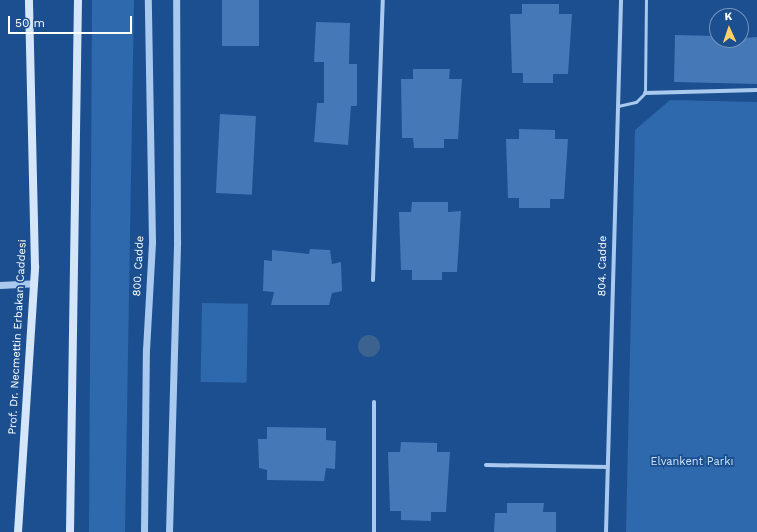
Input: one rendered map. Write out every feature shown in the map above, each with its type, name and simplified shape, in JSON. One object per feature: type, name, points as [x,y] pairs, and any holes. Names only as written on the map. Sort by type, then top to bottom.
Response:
[{"type":"main road","name":"Prof. Dr. Necmettin Erbakan Caddesi","points":[[18,532],[34,283],[29,0]]},
{"type":"main road","points":[[70,532],[78,0]]},
{"type":"street","name":"800. Cadde","points":[[144,532],[146,350],[152,241],[148,0]]},
{"type":"street","points":[[169,532],[177,241],[176,0]]},
{"type":"street","points":[[373,280],[383,0]]},
{"type":"street","name":"804. Cadde","points":[[606,532],[616,106],[620,0]]},
{"type":"street","points":[[645,93],[757,90]]},
{"type":"street","points":[[0,285],[34,283]]},
{"type":"street","points":[[374,402],[374,532]]},
{"type":"street","points":[[486,465],[607,467]]},
{"type":"lane","points":[[616,106],[636,102],[645,93],[646,0]]},
{"type":"green space","points":[[92,0],[134,0],[125,532],[89,532]]},
{"type":"green space","name":"Elvankent Parkı","points":[[670,100],[757,102],[757,532],[626,532],[635,130]]},
{"type":"green space","points":[[202,303],[248,304],[247,383],[201,382]]},
{"type":"shaded area","points":[[369,335],[373,336],[379,342],[379,350],[373,356],[369,357],[365,356],[359,350],[358,346],[359,342],[365,336]]},
{"type":"building","points":[[222,0],[259,0],[259,46],[222,46]]},
{"type":"building","points":[[522,4],[559,4],[559,14],[572,14],[568,74],[553,74],[553,83],[523,83],[523,73],[512,73],[510,14],[522,14]]},
{"type":"building","points":[[316,22],[350,23],[349,64],[357,64],[357,106],[351,106],[348,145],[314,142],[317,103],[324,103],[324,62],[314,62]]},
{"type":"building","points":[[675,35],[709,36],[709,48],[749,48],[749,38],[757,37],[757,84],[674,82]]},
{"type":"building","points":[[413,69],[450,69],[449,79],[462,79],[458,139],[444,139],[444,148],[414,148],[413,138],[402,138],[401,79],[413,79]]},
{"type":"building","points":[[220,114],[256,116],[252,195],[216,193]]},
{"type":"building","points":[[519,129],[555,130],[555,139],[568,139],[564,199],[550,199],[550,208],[519,208],[519,198],[508,198],[506,139],[519,139]]},
{"type":"building","points":[[412,202],[448,202],[448,212],[461,211],[457,272],[442,272],[442,280],[412,280],[412,270],[401,270],[399,212],[411,212]]},
{"type":"building","points":[[310,249],[330,250],[332,264],[341,262],[342,291],[332,293],[329,305],[271,305],[274,292],[263,291],[264,260],[272,261],[272,250],[309,254]]},
{"type":"building","points":[[267,427],[326,428],[326,440],[336,441],[335,469],[326,468],[324,481],[267,480],[267,470],[259,468],[258,439],[267,439]]},
{"type":"building","points":[[401,442],[437,443],[437,452],[450,452],[446,512],[431,512],[431,521],[401,520],[401,511],[390,511],[388,452],[400,452]]},
{"type":"building","points":[[507,503],[544,503],[543,512],[556,512],[556,532],[494,532],[495,513],[507,513]]}]
